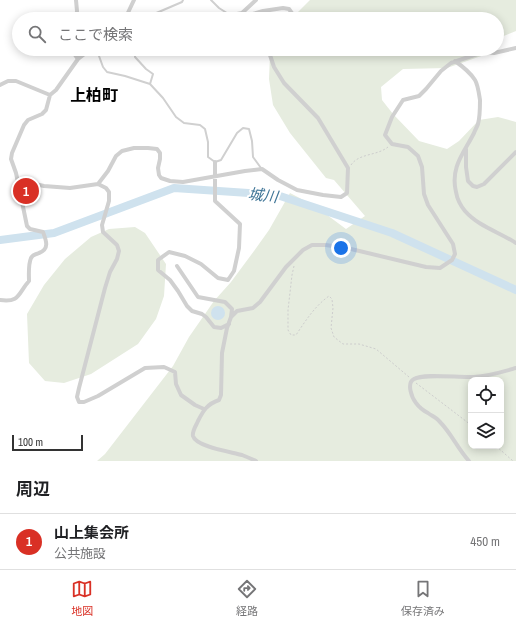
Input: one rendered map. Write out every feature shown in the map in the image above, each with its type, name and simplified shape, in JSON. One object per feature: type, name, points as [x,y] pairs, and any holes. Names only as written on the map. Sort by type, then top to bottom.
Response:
[{"type":"street","points":[[76,0],[77,12]]},
{"type":"street","points":[[128,12],[134,0]]},
{"type":"street","points":[[243,12],[256,0]]},
{"type":"street","points":[[260,12],[283,8],[289,9],[291,12]]},
{"type":"street","points":[[504,51],[516,48]]},
{"type":"street","points":[[0,300],[16,300],[29,281],[29,263],[32,257],[34,254],[40,253],[44,250],[47,242],[43,232],[30,229],[27,226],[16,173],[11,159],[12,153],[24,125],[28,120],[42,114],[46,110],[50,95],[56,90],[78,58],[81,56]]},
{"type":"street","points":[[98,184],[108,171],[116,156],[122,151],[134,148],[148,148],[157,149],[160,153],[158,168],[159,175],[161,178],[170,181],[183,182],[245,170],[262,169],[278,180],[297,190],[341,197],[347,193],[348,168],[318,118],[284,83],[274,67],[270,56]]},
{"type":"street","points":[[231,317],[237,311],[252,308],[260,302],[286,266],[303,250],[312,245],[326,245],[351,249],[426,267],[440,268],[452,260],[455,254],[453,244],[428,205],[424,194],[422,168],[418,156],[408,147],[392,144],[385,135],[392,117],[403,100],[419,96],[441,72],[455,61],[471,56]]},
{"type":"street","points":[[455,61],[466,69],[475,80],[479,94],[480,107],[478,124],[457,164],[454,175],[458,199],[464,210],[472,218],[516,243]]},
{"type":"street","points":[[0,84],[8,81],[16,81],[50,95]]},
{"type":"street","points":[[466,148],[468,181],[472,186],[477,187],[484,184],[516,152]]},
{"type":"street","points":[[215,162],[215,201],[240,224],[239,248],[234,271],[228,280],[218,278],[202,264],[185,256],[169,252],[158,260],[158,270],[170,280],[192,311],[202,314],[214,327],[221,328],[229,324]]},
{"type":"street","points":[[18,187],[35,184],[70,188],[98,184],[106,188],[109,192],[109,201],[102,222],[103,232],[117,245],[119,251],[105,288],[79,388],[77,397],[79,402],[84,402],[98,396],[145,368],[164,367],[176,372],[176,384],[181,395],[195,405],[204,409]]},
{"type":"street","points":[[177,266],[198,297],[225,302],[232,309],[222,353],[221,395],[219,400],[215,401],[204,409],[194,429],[193,436],[196,440],[205,445],[242,455],[256,461]]},
{"type":"street","points":[[469,461],[461,452],[445,426],[416,403],[411,394],[410,384],[412,380],[422,376],[459,378],[475,377],[516,368]]},
{"type":"lane","points":[[158,12],[182,2],[183,0]]},
{"type":"lane","points":[[211,0],[225,12]]},
{"type":"lane","points":[[99,56],[103,67],[107,72],[150,84],[163,98],[176,117],[184,123],[200,125],[205,129],[208,142],[208,157],[215,162],[221,160],[237,132],[243,128],[249,129],[252,140],[253,157],[262,169]]},
{"type":"lane","points":[[135,56],[146,69],[153,74],[150,84]]},
{"type":"path","points":[[348,168],[353,161],[361,157],[376,154],[392,144]]},
{"type":"path","points":[[295,257],[288,310],[288,330],[291,335],[296,334],[310,314],[329,296],[332,299],[333,304],[331,328],[334,336],[343,344],[359,344],[376,349],[412,380],[468,423]]},
{"type":"path","points":[[499,449],[513,461]]},
{"type":"shaded area","points":[[310,0],[516,0],[516,31],[504,36],[504,12],[298,12]]},
{"type":"shaded area","points":[[270,56],[481,56],[447,68],[403,69],[381,87],[382,100],[393,114],[419,141],[447,149],[459,141],[479,120],[498,117],[516,122],[516,461],[97,461],[105,454],[173,366],[189,337],[214,301],[231,282],[269,230],[290,193],[315,206],[346,229],[365,216],[334,180],[326,178],[290,133],[273,105],[269,79]]},
{"type":"shaded area","points":[[135,227],[145,233],[166,264],[164,296],[156,319],[138,344],[91,374],[64,383],[45,381],[29,363],[27,314],[44,285],[65,259],[91,237],[109,229]]},
{"type":"water","points":[[215,306],[221,306],[225,310],[225,316],[221,320],[215,320],[211,316],[211,310]]},
{"type":"waterway","name":"城川","points":[[0,240],[54,233],[174,188],[277,195],[392,233],[516,290]]},
{"type":"place","name":"山上集会所","points":[[26,191]]},
{"type":"district","name":"上柏町","points":[[94,95]]}]
